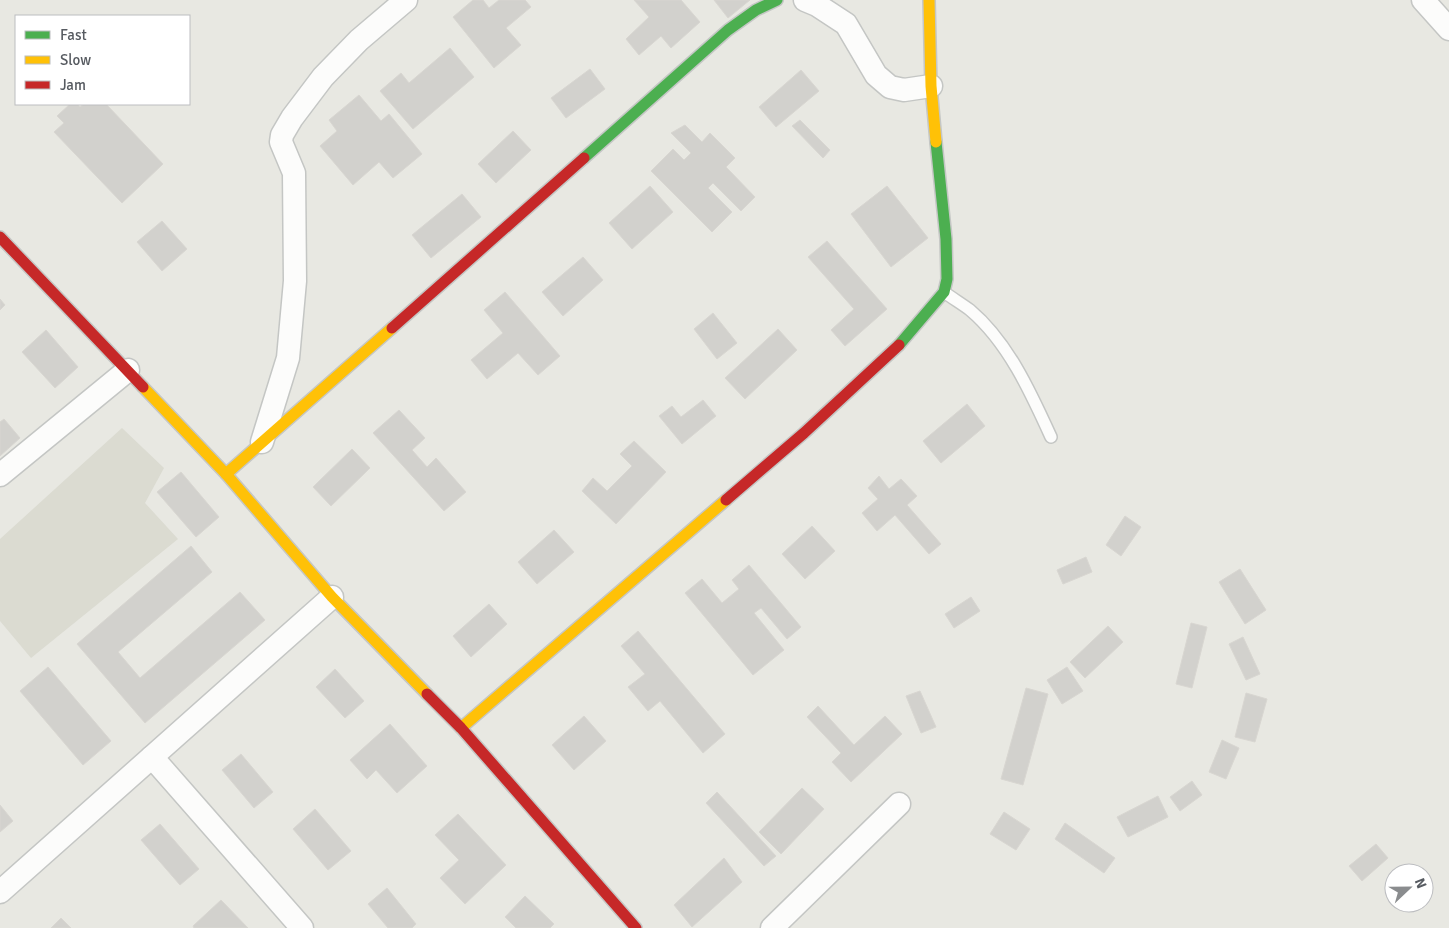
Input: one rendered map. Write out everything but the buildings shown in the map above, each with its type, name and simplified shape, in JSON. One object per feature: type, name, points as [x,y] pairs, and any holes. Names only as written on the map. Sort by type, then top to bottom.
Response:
[{"type":"street","points":[[262,442],[288,358],[296,281],[294,173],[281,142],[282,135],[292,118],[323,77],[359,40],[406,0]]},
{"type":"street","points":[[226,474],[703,53],[728,28],[760,7],[777,0]]},
{"type":"street","points":[[805,0],[817,5],[846,24],[876,76],[890,87],[904,90],[931,86]]},
{"type":"street","points":[[462,728],[804,433],[899,345],[944,292],[947,279],[946,224],[931,86],[929,0]]},
{"type":"street","points":[[1423,0],[1449,28]]},
{"type":"street","points":[[0,237],[226,474],[332,596],[462,728],[636,928]]},
{"type":"street","points":[[0,476],[128,370]]},
{"type":"street","points":[[0,892],[332,596]]},
{"type":"street","points":[[152,757],[302,928]]},
{"type":"street","points":[[772,928],[899,804]]},
{"type":"lane","points":[[944,292],[970,311],[990,332],[1011,360],[1033,398],[1051,437]]},
{"type":"shaded area","points":[[122,428],[164,468],[145,503],[178,539],[31,658],[0,621],[0,539]]},
{"type":"traffic: fast","points":[[584,158],[728,30],[756,10],[777,0]]},
{"type":"traffic: fast","points":[[899,345],[944,292],[947,279],[946,239],[936,142]]},
{"type":"traffic: slow","points":[[929,0],[931,86],[936,142]]},
{"type":"traffic: slow","points":[[226,474],[392,328]]},
{"type":"traffic: slow","points":[[143,387],[226,474],[332,597],[427,694]]},
{"type":"traffic: slow","points":[[461,728],[726,500]]},
{"type":"traffic: jam","points":[[392,328],[584,158]]},
{"type":"traffic: jam","points":[[0,237],[143,387]]},
{"type":"traffic: jam","points":[[726,500],[804,433],[899,345]]},
{"type":"traffic: jam","points":[[427,694],[461,728],[636,928]]}]
